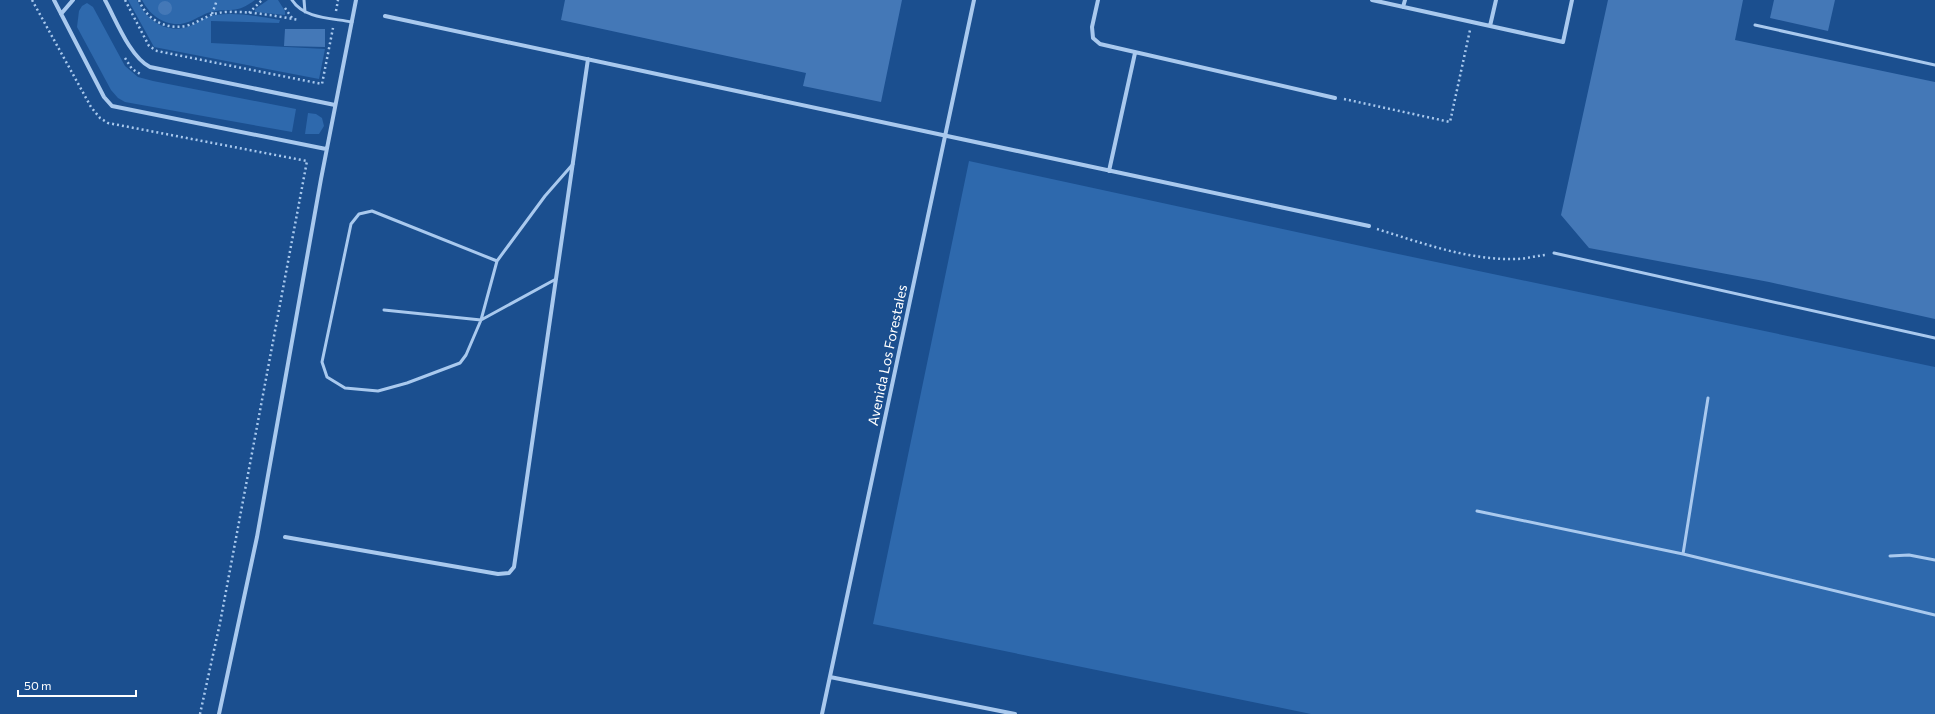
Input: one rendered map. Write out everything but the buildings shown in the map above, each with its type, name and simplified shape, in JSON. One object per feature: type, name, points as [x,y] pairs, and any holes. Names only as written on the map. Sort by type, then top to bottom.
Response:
[{"type":"street","points":[[54,0],[104,97],[112,106],[326,150]]},
{"type":"street","points":[[61,14],[73,0]]},
{"type":"street","points":[[105,0],[135,55],[142,63],[150,67],[335,105]]},
{"type":"street","points":[[218,714],[257,537],[326,150],[356,0]]},
{"type":"street","name":"Avenida Los Forestales","points":[[822,714],[974,0]]},
{"type":"street","points":[[1098,0],[1092,27],[1093,38],[1100,44],[1336,98]]},
{"type":"street","points":[[1372,0],[1564,42],[1572,0]]},
{"type":"street","points":[[1403,7],[1405,0]]},
{"type":"street","points":[[1490,26],[1496,0]]},
{"type":"street","points":[[386,16],[1369,226]]},
{"type":"street","points":[[1109,171],[1135,53]]},
{"type":"street","points":[[285,537],[498,574],[509,573],[514,567],[588,59]]},
{"type":"street","points":[[830,677],[1014,714]]},
{"type":"lane","points":[[292,0],[305,12],[352,22]]},
{"type":"lane","points":[[304,0],[305,12]]},
{"type":"lane","points":[[1755,25],[1935,64]]},
{"type":"lane","points":[[497,261],[372,211],[359,214],[351,224],[322,362],[327,377],[345,388],[378,391],[407,383],[460,362],[466,355],[481,320],[497,261],[545,196],[573,164]]},
{"type":"lane","points":[[1554,253],[1935,338]]},
{"type":"lane","points":[[384,310],[481,320],[556,279]]},
{"type":"lane","points":[[1683,554],[1708,398]]},
{"type":"lane","points":[[1477,511],[1683,554],[1935,615]]},
{"type":"lane","points":[[1890,556],[1909,554],[1935,560]]},
{"type":"path","points":[[32,0],[90,107],[100,118],[108,123],[307,161],[220,623],[200,714]]},
{"type":"path","points":[[125,0],[150,46],[157,51],[322,84],[338,0]]},
{"type":"path","points":[[139,0],[146,14],[153,20],[170,26],[186,26],[212,14],[227,12],[249,13],[306,22]]},
{"type":"path","points":[[212,14],[217,0]]},
{"type":"path","points":[[249,13],[262,0]]},
{"type":"path","points":[[1336,98],[1450,122],[1472,22]]},
{"type":"path","points":[[326,26],[333,27]]},
{"type":"path","points":[[1369,226],[1455,253],[1496,259],[1517,259],[1554,253]]},
{"type":"shaded area","points":[[128,0],[137,0],[146,14],[158,24],[173,29],[190,26],[208,17],[223,14],[248,15],[280,20],[279,23],[211,21],[211,43],[325,49],[319,79],[154,47]]},
{"type":"shaded area","points":[[142,0],[255,0],[242,8],[211,12],[191,21],[176,24],[162,21],[156,17]]},
{"type":"shaded area","points":[[268,0],[278,0],[285,11],[285,15],[255,12],[255,9]]},
{"type":"shaded area","points":[[87,3],[93,7],[125,66],[138,77],[296,109],[292,132],[125,102],[118,98],[111,90],[77,27],[79,11],[82,6]]},
{"type":"shaded area","points":[[308,113],[316,114],[322,118],[324,126],[319,134],[305,134]]},
{"type":"shaded area","points":[[969,161],[1384,251],[1935,367],[1935,714],[1311,714],[873,624]]}]
